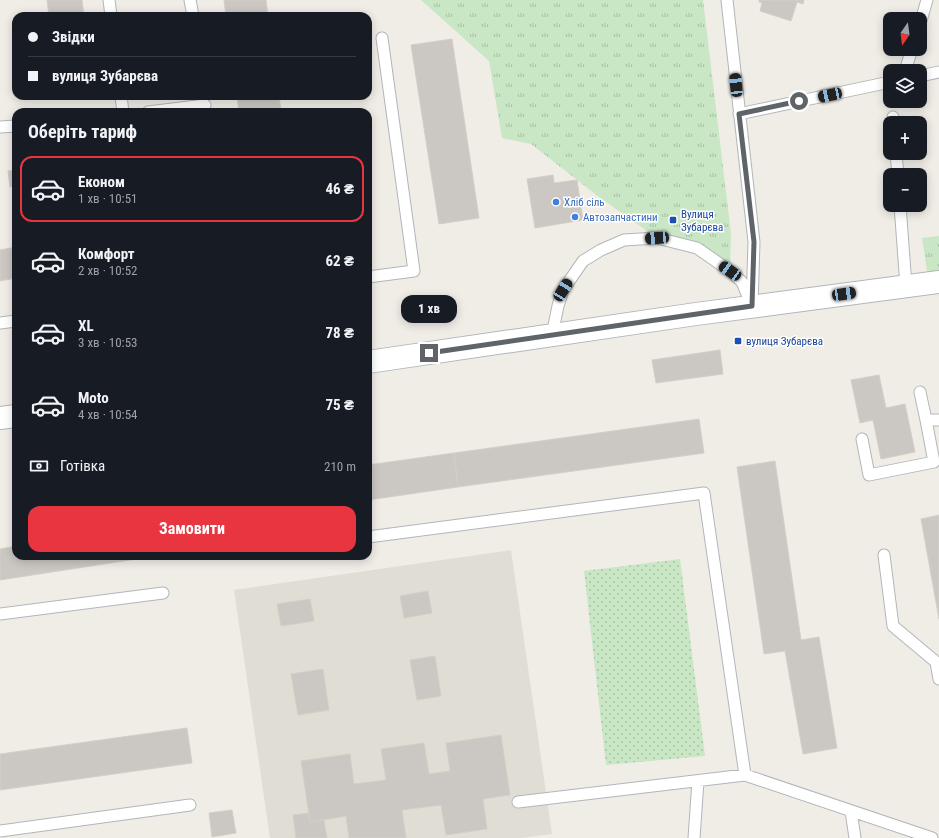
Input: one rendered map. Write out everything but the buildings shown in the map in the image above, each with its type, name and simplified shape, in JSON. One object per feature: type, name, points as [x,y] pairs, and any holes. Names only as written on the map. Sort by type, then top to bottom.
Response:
[{"type":"street","points":[[372,361],[752,306],[939,282]]},
{"type":"street","points":[[0,418],[12,416]]},
{"type":"lane","points":[[109,0],[110,12]]},
{"type":"lane","points":[[190,0],[192,12]]},
{"type":"lane","points":[[727,0],[754,242],[752,306]]},
{"type":"lane","points":[[728,11],[732,0]]},
{"type":"lane","points":[[924,12],[927,0]]},
{"type":"lane","points":[[372,277],[414,272],[382,38]]},
{"type":"lane","points":[[927,75],[939,72]]},
{"type":"lane","points":[[739,114],[883,83]]},
{"type":"lane","points":[[176,108],[205,104]]},
{"type":"lane","points":[[0,127],[12,126]]},
{"type":"lane","points":[[901,212],[906,286]]},
{"type":"lane","points":[[552,336],[563,290],[583,261],[601,250],[624,240],[657,238],[697,248],[730,271],[742,282],[752,306]]},
{"type":"lane","points":[[0,323],[12,322]]},
{"type":"lane","points":[[862,439],[869,475],[934,462],[920,392]]},
{"type":"lane","points":[[926,420],[939,420]]},
{"type":"lane","points":[[372,536],[704,493],[745,775]]},
{"type":"lane","points":[[884,555],[893,626],[936,662],[939,679]]},
{"type":"lane","points":[[0,614],[163,593]]},
{"type":"lane","points":[[518,802],[745,775],[932,838]]},
{"type":"lane","points":[[694,838],[698,781]]},
{"type":"lane","points":[[0,832],[190,805]]},
{"type":"lane","points":[[851,811],[855,838]]},
{"type":"shaded area","points":[[511,550],[552,834],[522,838],[270,838],[234,590]]},
{"type":"green space","points":[[421,0],[703,0],[731,234],[730,271],[697,248],[657,238],[599,197],[531,144],[502,138],[489,61]]},
{"type":"green space","points":[[939,236],[939,282],[929,283],[922,238]]},
{"type":"green space","points":[[680,559],[705,756],[606,765],[584,571]]},
{"type":"place","name":"Хліб сіль","points":[[556,202]]},
{"type":"place","name":"Автозапчастини","points":[[575,217]]},
{"type":"place","name":"Вулиця Зубарєва","points":[[673,220]]},
{"type":"place","name":"вулиця Зубарєва","points":[[738,341]]},
{"type":"route","points":[[429,353],[752,306],[754,242],[739,114],[799,101]]}]
